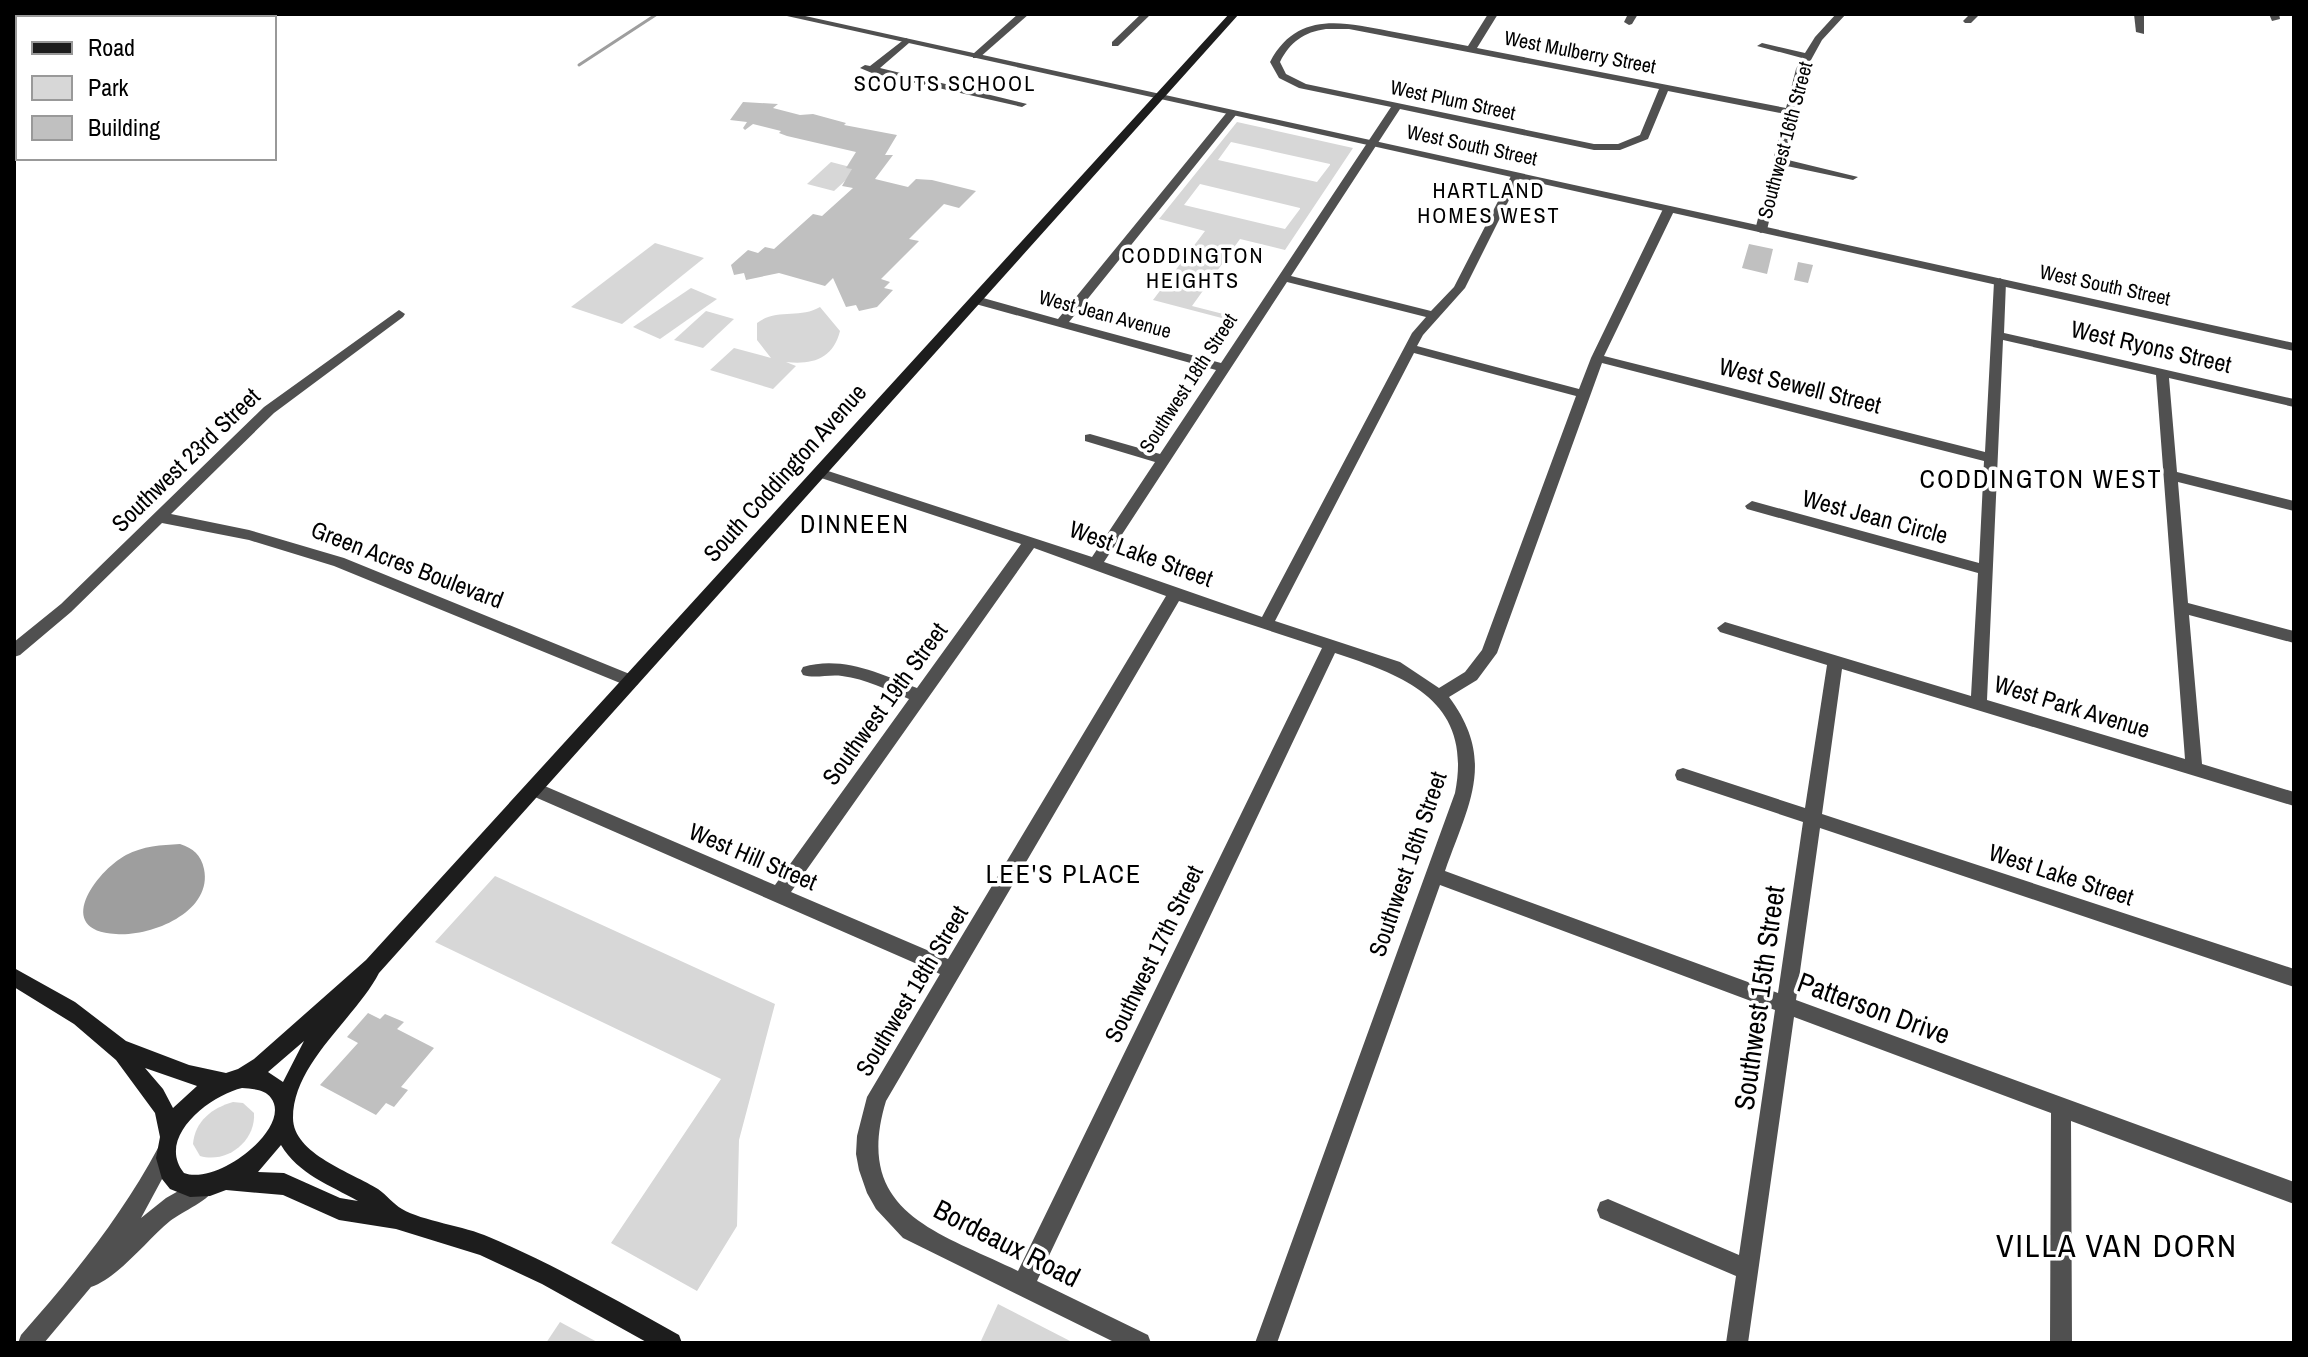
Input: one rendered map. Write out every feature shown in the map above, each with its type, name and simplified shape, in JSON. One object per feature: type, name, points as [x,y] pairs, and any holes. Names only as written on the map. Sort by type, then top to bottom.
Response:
[{"type":"main road","name":"South Coddington Avenue","points":[[234,1080],[281,1053],[344,986],[373,966],[1234,14]]},
{"type":"main road","name":"South Coddington Avenue","points":[[283,1112],[314,1044],[359,993],[373,966]]},
{"type":"main road","points":[[14,977],[82,1018],[119,1048],[137,1075],[162,1101],[168,1115],[168,1169],[177,1180],[190,1185],[218,1182],[284,1184],[339,1209],[396,1218],[510,1256],[671,1343]]},
{"type":"main road","points":[[119,1048],[189,1075],[234,1080],[257,1078],[270,1083],[279,1091],[285,1135],[306,1161],[370,1196],[396,1218]]},
{"type":"main road","points":[[167,1144],[192,1103],[234,1080]]},
{"type":"main road","points":[[218,1182],[264,1154],[276,1137],[283,1112]]},
{"type":"street","name":"West South Street","points":[[783,14],[2294,347]]},
{"type":"street","points":[[976,56],[1024,14]]},
{"type":"street","points":[[1115,44],[1146,14]]},
{"type":"street","points":[[1471,49],[1493,14]]},
{"type":"street","name":"Southwest 16th Street","points":[[1761,230],[1807,56],[1841,14]]},
{"type":"street","points":[[2139,14],[2141,32]]},
{"type":"street","name":"West Mulberry Street","points":[[1282,76],[1275,66],[1277,57],[1293,36],[1314,27],[1349,26],[1791,112]]},
{"type":"street","points":[[906,41],[868,69],[1022,104]]},
{"type":"street","points":[[1762,46],[1807,56]]},
{"type":"street","name":"West Plum Street","points":[[1282,76],[1303,86],[1582,145],[1620,147],[1637,142],[1647,134],[1665,87]]},
{"type":"street","name":"Southwest 18th Street","points":[[1095,564],[1397,106]]},
{"type":"street","points":[[1061,323],[1232,113]]},
{"type":"street","points":[[1778,161],[1853,177]]},
{"type":"street","points":[[1266,624],[1410,348],[1432,315],[1459,288],[1516,176]]},
{"type":"street","points":[[1438,696],[1471,676],[1489,653],[1597,358],[1669,209]]},
{"type":"street","points":[[1283,277],[1432,315]]},
{"type":"street","points":[[1979,704],[2000,282]]},
{"type":"street","name":"West Jean Avenue","points":[[976,300],[1224,368]]},
{"type":"street","name":"Southwest 23rd Street","points":[[14,651],[66,608],[269,410],[399,314]]},
{"type":"street","name":"West Ryons Street","points":[[1998,335],[2294,403]]},
{"type":"street","points":[[1410,348],[1584,394]]},
{"type":"street","name":"West Sewell Street","points":[[1597,358],[1991,458]]},
{"type":"street","points":[[2162,372],[2194,769]]},
{"type":"street","points":[[1090,438],[1163,460]]},
{"type":"street","name":"West Lake Street","points":[[820,473],[1031,541],[1175,594],[1331,645],[1405,672],[1438,696]]},
{"type":"street","points":[[2170,475],[2294,506]]},
{"type":"street","name":"West Jean Circle","points":[[1752,506],[1986,570]]},
{"type":"street","name":"Green Acres Boulevard","points":[[158,517],[249,535],[325,557],[631,681]]},
{"type":"street","name":"Southwest 19th Street","points":[[778,895],[1031,541]]},
{"type":"street","name":"Southwest 18th Street","points":[[869,1173],[866,1144],[877,1097],[1175,594]]},
{"type":"street","points":[[2181,607],[2294,637]]},
{"type":"street","name":"West Park Avenue","points":[[1725,628],[2294,799]]},
{"type":"street","name":"Southwest 17th Street","points":[[1023,1286],[1331,645]]},
{"type":"street","name":"Southwest 15th Street","points":[[1737,1343],[1835,661]]},
{"type":"street","points":[[809,671],[826,667],[851,671],[920,696]]},
{"type":"street","name":"Southwest 16th Street","points":[[1266,1343],[1464,793],[1469,764],[1462,730],[1454,714],[1438,696]]},
{"type":"street","name":"West Lake Street","points":[[1683,775],[2294,978]]},
{"type":"street","name":"West Hill Street","points":[[534,789],[952,970]]},
{"type":"street","name":"Patterson Drive","points":[[1433,875],[2294,1193]]},
{"type":"street","points":[[2061,1107],[2061,1343]]},
{"type":"street","points":[[29,1343],[81,1284],[139,1202],[167,1144]]},
{"type":"street","name":"Bordeaux Road","points":[[869,1173],[877,1193],[892,1214],[911,1230],[1140,1343]]},
{"type":"street","points":[[81,1284],[116,1258],[160,1215],[218,1182]]},
{"type":"street","points":[[1608,1210],[1748,1270]]},
{"type":"green space","points":[[1237,122],[1353,148],[1285,250],[1240,239],[1192,306],[1239,318],[1237,322],[1153,300],[1205,231],[1159,219]],"holes":[[[1231,142],[1330,164],[1330,165],[1317,182],[1218,160]],[[1200,184],[1300,208],[1300,209],[1285,229],[1184,205]]]},
{"type":"green space","points":[[831,162],[858,169],[834,191],[807,184]]},
{"type":"green space","points":[[655,243],[704,258],[622,324],[571,307]]},
{"type":"green space","points":[[691,288],[717,299],[660,339],[633,327]]},
{"type":"green space","points":[[820,307],[840,331],[837,340],[820,358],[786,362],[796,366],[773,389],[710,370],[734,348],[771,358],[757,340],[757,323],[764,318]]},
{"type":"green space","points":[[706,311],[734,319],[703,348],[674,340]]},
{"type":"green space","points":[[495,876],[775,1004],[739,1140],[737,1226],[697,1291],[611,1243],[721,1079],[435,942]]},
{"type":"green space","points":[[233,1102],[243,1103],[254,1113],[250,1133],[238,1148],[229,1153],[220,1157],[200,1156],[193,1144],[201,1122],[218,1108]]},
{"type":"green space","points":[[998,1304],[1074,1343],[980,1343]]},
{"type":"green space","points":[[560,1322],[599,1343],[546,1343]]},
{"type":"shaded area","points":[[180,844],[196,853],[204,869],[204,884],[199,898],[189,909],[162,926],[130,934],[97,930],[87,923],[83,912],[86,900],[102,874],[114,863],[139,850]]},
{"type":"building","points":[[743,102],[778,104],[773,108],[800,115],[813,114],[846,123],[844,125],[897,135],[885,155],[893,155],[875,179],[908,187],[916,179],[932,180],[976,191],[959,208],[944,204],[909,239],[919,241],[881,279],[890,282],[884,288],[893,290],[877,307],[859,311],[856,305],[846,307],[833,278],[825,286],[779,273],[746,280],[744,273],[734,275],[731,265],[748,250],[758,253],[765,247],[774,249],[813,214],[822,216],[853,188],[842,186],[852,169],[846,168],[856,152],[787,136],[779,133],[781,131],[753,124],[745,130],[743,128],[747,122],[730,120]]},
{"type":"building","points":[[1749,244],[1773,249],[1767,274],[1742,268]]},
{"type":"building","points":[[1798,262],[1813,265],[1808,283],[1794,280]]},
{"type":"building","points":[[368,1013],[380,1019],[385,1014],[404,1022],[397,1029],[434,1048],[401,1087],[408,1090],[394,1107],[386,1103],[376,1115],[320,1085],[358,1043],[347,1037]]},
{"type":"waterway","points":[[579,65],[657,14]]},
{"type":"district","name":"SCOUTS SCHOOL","points":[[945,83]]},
{"type":"district","name":"HARTLAND HOMES WEST","points":[[1489,202]]},
{"type":"district","name":"CODDINGTON HEIGHTS","points":[[1193,268]]},
{"type":"district","name":"CODDINGTON WEST","points":[[2041,479]]},
{"type":"district","name":"DINNEEN","points":[[855,524]]},
{"type":"district","name":"LEE'S PLACE","points":[[1064,874]]},
{"type":"district","name":"VILLA VAN DORN","points":[[2117,1246]]}]
